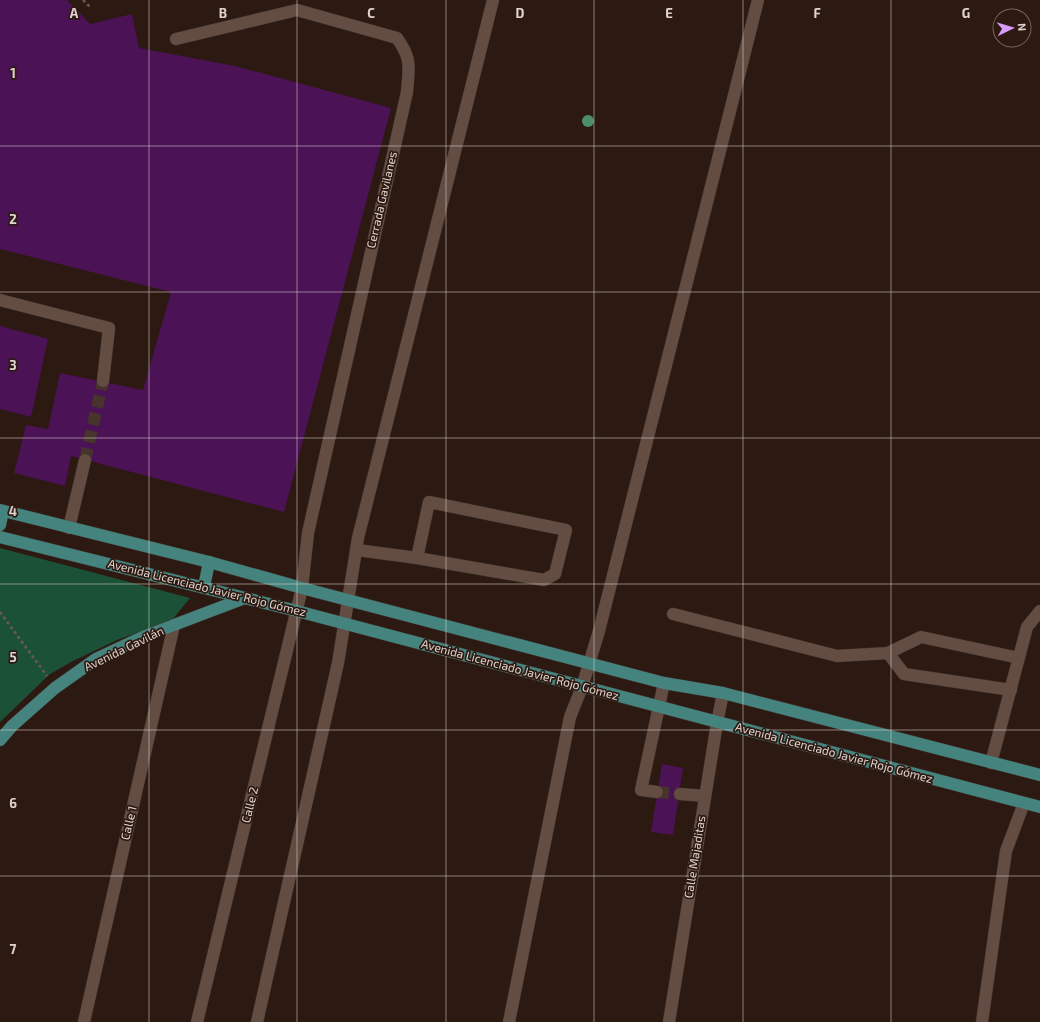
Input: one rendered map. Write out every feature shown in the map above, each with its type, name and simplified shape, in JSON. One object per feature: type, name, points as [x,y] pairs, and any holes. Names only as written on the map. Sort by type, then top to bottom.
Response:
[{"type":"main road","name":"Avenida Licenciado Javier Rojo Gómez","points":[[1,511],[209,562],[302,588],[664,683],[723,693],[1040,776]]},
{"type":"main road","points":[[0,526],[1,511]]},
{"type":"main road","name":"Avenida Licenciado Javier Rojo Gómez","points":[[0,536],[344,623],[717,723],[1040,807]]},
{"type":"main road","points":[[204,587],[209,562]]},
{"type":"main road","name":"Avenida Gavilán","points":[[0,740],[12,726],[55,688],[96,659],[174,625],[246,598]]},
{"type":"street","points":[[257,1022],[338,663],[358,538],[493,0]]},
{"type":"street","points":[[509,1022],[570,717],[582,687],[599,631],[758,0]]},
{"type":"street","name":"Cerrada Gavilanes","points":[[176,39],[297,10],[397,38],[406,50],[410,65],[407,92],[308,533],[302,588]]},
{"type":"street","points":[[0,300],[109,328],[103,382]]},
{"type":"street","points":[[69,528],[85,460]]},
{"type":"street","points":[[357,550],[417,558],[544,580],[555,574],[566,530],[429,502],[417,558]]},
{"type":"street","name":"Calle 2","points":[[197,1022],[302,588]]},
{"type":"street","points":[[991,763],[1027,627],[1040,611]]},
{"type":"street","points":[[673,614],[837,656],[888,653],[921,637],[1019,658]]},
{"type":"street","name":"Calle 1","points":[[84,1022],[174,625]]},
{"type":"street","points":[[888,653],[904,674],[1011,690]]},
{"type":"street","points":[[657,792],[641,790],[664,683]]},
{"type":"street","name":"Calle Majaditas","points":[[669,1022],[723,693]]},
{"type":"street","points":[[680,794],[705,796]]},
{"type":"street","points":[[982,1022],[1006,851],[1024,803]]},
{"type":"path","points":[[83,0],[90,7]]},
{"type":"path","points":[[0,612],[55,688]]},
{"type":"green space","points":[[0,548],[190,598],[172,620],[117,640],[50,674],[0,722]]},
{"type":"building","points":[[0,0],[67,0],[90,24],[132,14],[139,48],[235,66],[391,108],[284,512],[71,456],[65,486],[14,473],[26,425],[48,429],[60,373],[143,390],[171,292],[0,249]]},
{"type":"building","points":[[0,326],[48,339],[31,417],[0,409]]},
{"type":"building","points":[[662,764],[683,768],[673,835],[651,832]]},
{"type":"tunnel","points":[[85,460],[103,381]]},
{"type":"tunnel","points":[[657,792],[680,794]]}]
